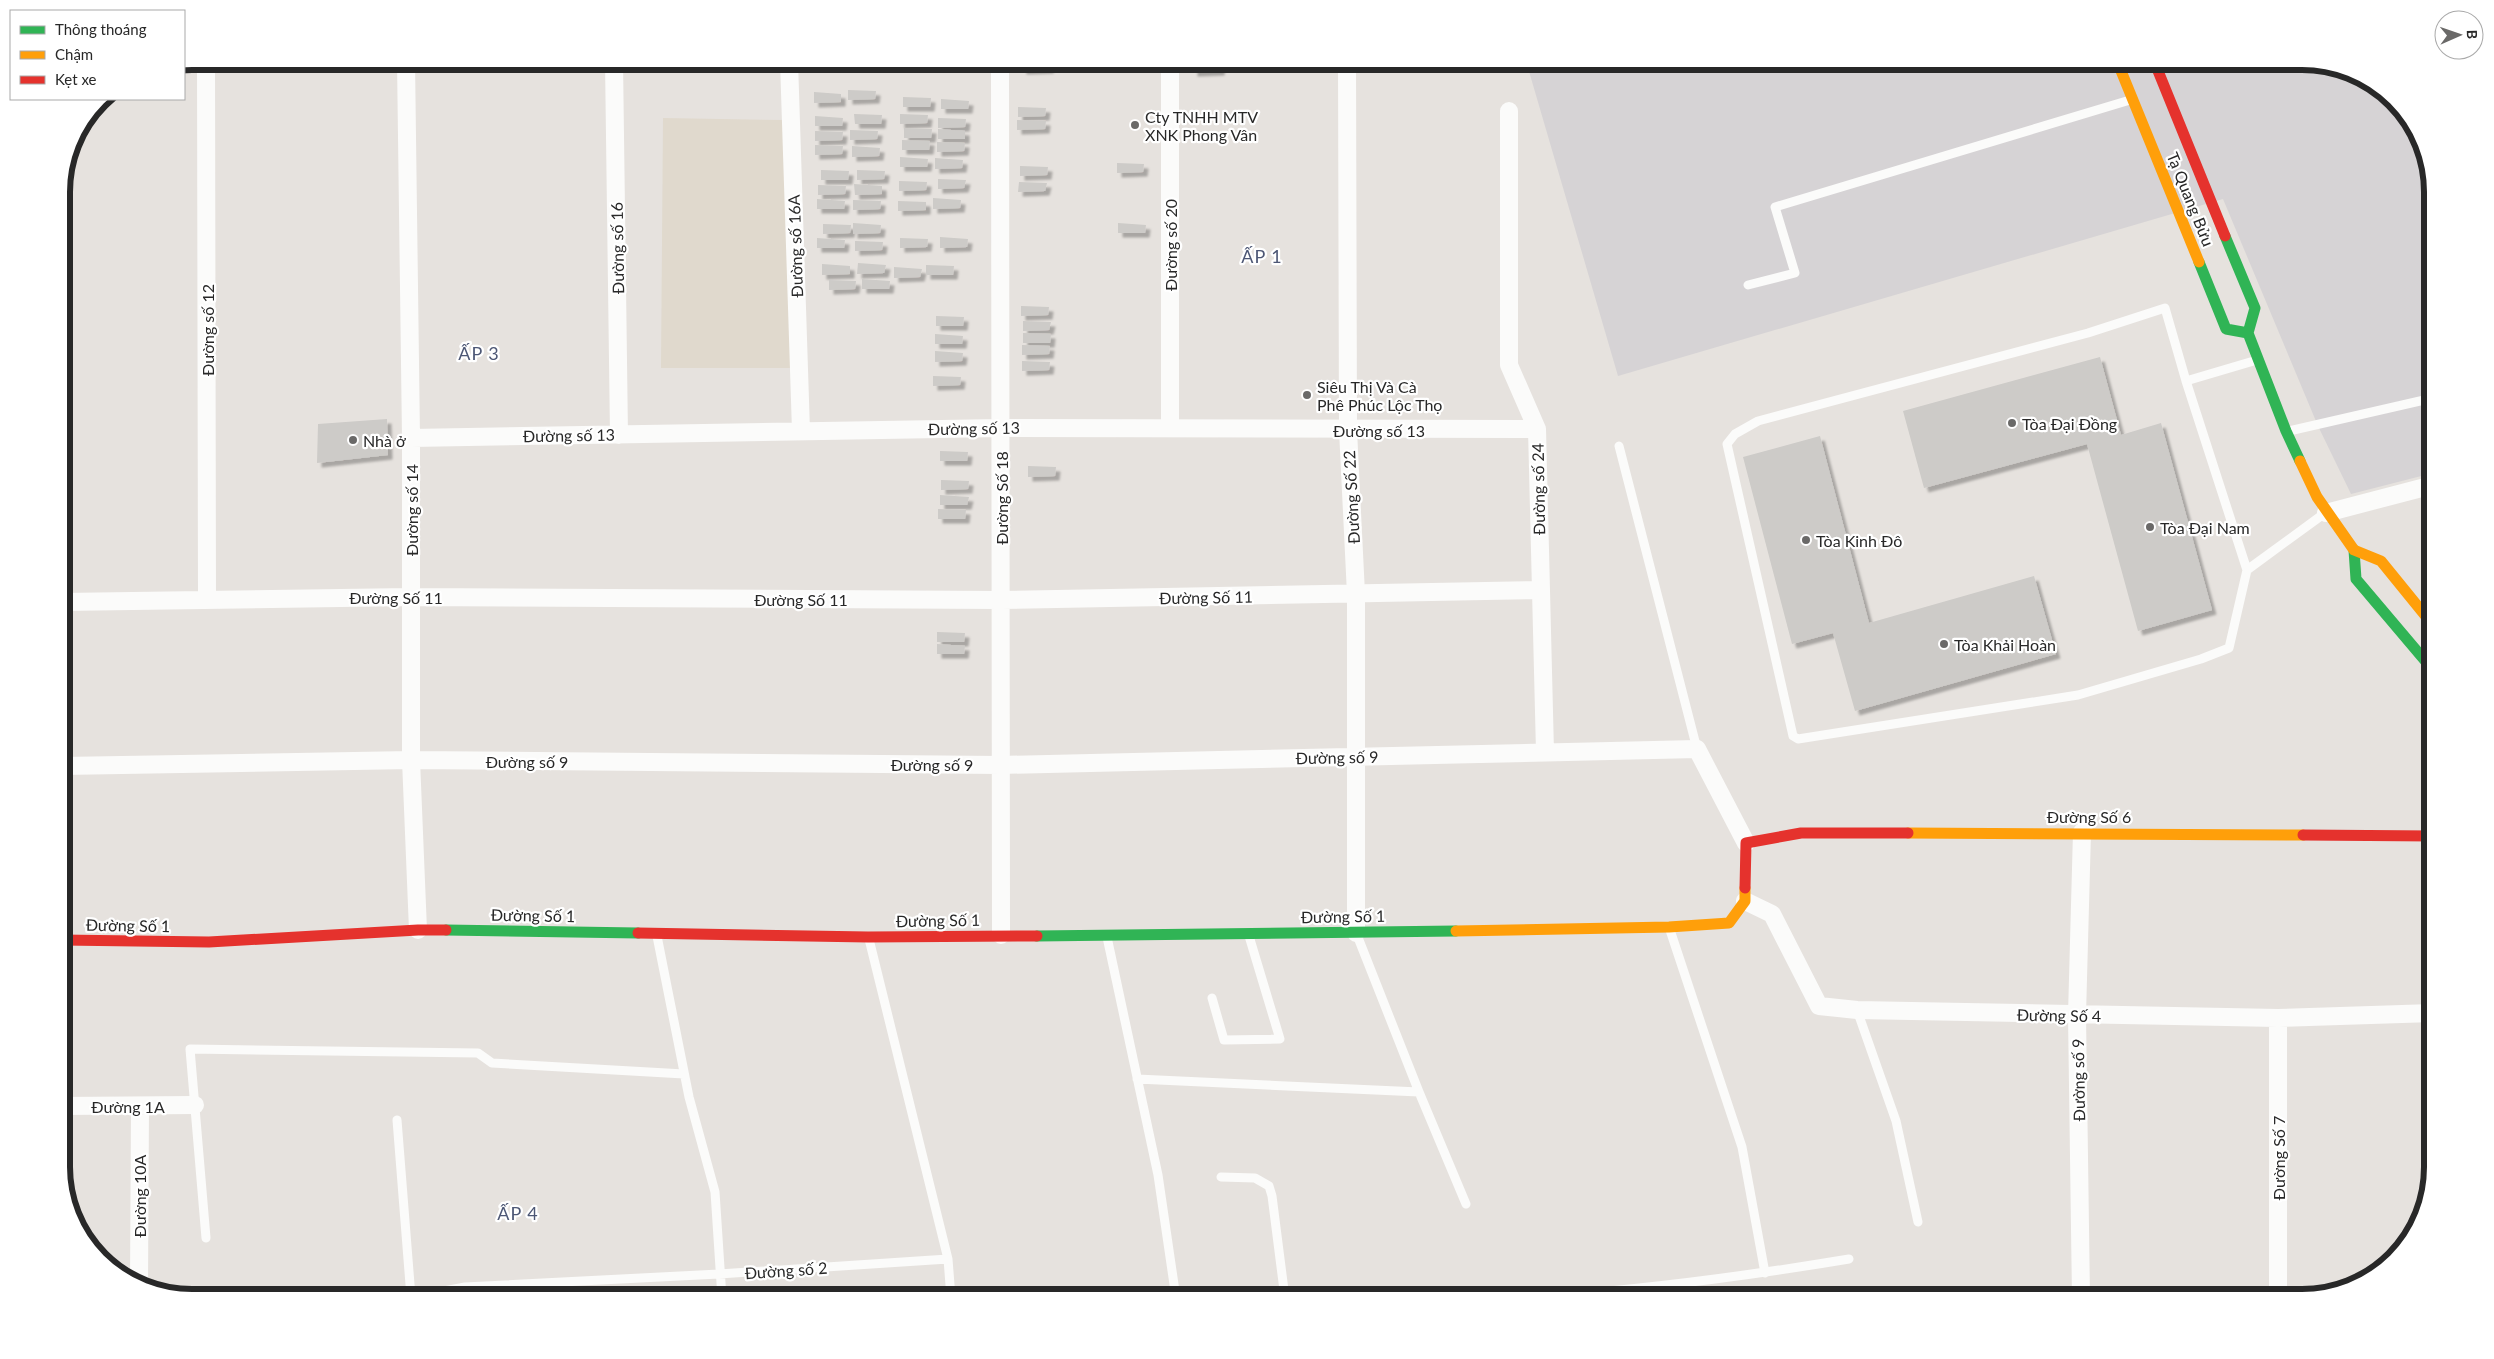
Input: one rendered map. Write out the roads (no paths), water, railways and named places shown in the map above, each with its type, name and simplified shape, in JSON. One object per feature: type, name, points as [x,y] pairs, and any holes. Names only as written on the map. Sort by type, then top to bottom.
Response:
[{"type":"street","name":"Đường số 12","points":[[206,70],[207,600]]},
{"type":"street","name":"Đường số 14","points":[[406,70],[411,438],[411,760],[418,930]]},
{"type":"street","name":"Đường số 16","points":[[614,70],[619,435]]},
{"type":"street","name":"Đường số 16A","points":[[789,70],[800,431]]},
{"type":"street","name":"Đường Số 18","points":[[1000,70],[1001,935]]},
{"type":"street","name":"Đường số 20","points":[[1170,70],[1170,428]]},
{"type":"street","name":"Đường Số 22","points":[[1346,70],[1348,430],[1356,594],[1356,933]]},
{"type":"street","name":"Tạ Quang Bửu","points":[[2121,70],[2226,328],[2248,333],[2255,308],[2158,70]]},
{"type":"street","name":"Đường số 24","points":[[1509,111],[1508,365],[1537,429],[1545,752]]},
{"type":"street","points":[[2248,333],[2286,432],[2326,513],[2354,550],[2381,561],[2424,614]]},
{"type":"street","name":"Đường số 13","points":[[411,438],[1000,428],[1537,429]]},
{"type":"street","points":[[2326,513],[2424,487]]},
{"type":"street","points":[[2354,550],[2356,579],[2424,659]]},
{"type":"street","name":"Đường Số 11","points":[[70,602],[410,596],[1001,600],[1540,590]]},
{"type":"street","points":[[1697,749],[1746,843],[1745,900]]},
{"type":"street","name":"Đường số 9","points":[[70,766],[411,760],[1001,765],[1697,749]]},
{"type":"street","name":"Đường số 9","points":[[2081,1289],[2077,1015],[2082,832]]},
{"type":"street","name":"Đường Số 6","points":[[1746,843],[1801,833],[2082,832],[2424,836]]},
{"type":"street","name":"Đường Số 1","points":[[70,940],[209,942],[418,930],[868,937],[1356,933],[1669,927],[1728,923],[1745,900]]},
{"type":"street","name":"Đường Số 4","points":[[1745,900],[1772,914],[1818,1006],[1857,1010],[2278,1018],[2424,1013]]},
{"type":"street","name":"Đường Số 7","points":[[2278,1018],[2278,1289]]},
{"type":"street","name":"Đường 1A","points":[[70,1106],[140,1107],[195,1105]]},
{"type":"street","name":"Đường 10A","points":[[139,1276],[140,1107]]},
{"type":"lane","points":[[1748,285],[1795,273],[1774,207],[2132,99]]},
{"type":"lane","points":[[2165,308],[2186,381],[2247,570],[2230,648],[2201,659],[2078,695],[1798,739],[1793,736],[1728,444],[1735,434],[1758,421],[2088,333],[2165,308]]},
{"type":"lane","points":[[2186,381],[2259,359]]},
{"type":"lane","points":[[2286,432],[2424,400]]},
{"type":"lane","points":[[1619,446],[1697,749]]},
{"type":"lane","points":[[2247,570],[2326,513]]},
{"type":"lane","points":[[1669,927],[1742,1147],[1765,1273]]},
{"type":"lane","points":[[656,933],[684,1074],[715,1192],[721,1289]]},
{"type":"lane","points":[[1212,998],[1224,1040],[1280,1039],[1248,933]]},
{"type":"lane","points":[[1356,933],[1466,1204]]},
{"type":"lane","points":[[1106,935],[1158,1175],[1175,1289]]},
{"type":"lane","points":[[868,937],[948,1259],[950,1289]]},
{"type":"lane","points":[[1857,1010],[1896,1121],[1918,1222]]},
{"type":"lane","points":[[206,1238],[190,1049],[478,1053],[492,1063],[684,1074]]},
{"type":"lane","points":[[1137,1079],[1419,1092]]},
{"type":"lane","points":[[397,1120],[410,1289]]},
{"type":"lane","points":[[1221,1177],[1255,1178],[1269,1186],[1272,1196],[1284,1289]]},
{"type":"lane","name":"Đường số 2","points":[[454,1289],[948,1259]]},
{"type":"lane","points":[[1623,1289],[1765,1273],[1850,1259]]},
{"type":"place","name":"Cty TNHH MTV XNK Phong Vân","points":[[1135,125]]},
{"type":"place","name":"Siêu Thị Và Cà Phê Phúc Lộc Thọ","points":[[1307,395]]},
{"type":"place","name":"Tòa Đại Đồng","points":[[2012,423]]},
{"type":"place","name":"Nhà ở","points":[[353,440]]},
{"type":"place","name":"Tòa Đại Nam","points":[[2150,527]]},
{"type":"place","name":"Tòa Kinh Đô","points":[[1806,540]]},
{"type":"place","name":"Tòa Khải Hoàn","points":[[1944,644]]},
{"type":"district","name":"ẤP 1","points":[[1262,256]]},
{"type":"district","name":"ẤP 3","points":[[479,353]]},
{"type":"district","name":"ẤP 4","points":[[518,1213]]}]
